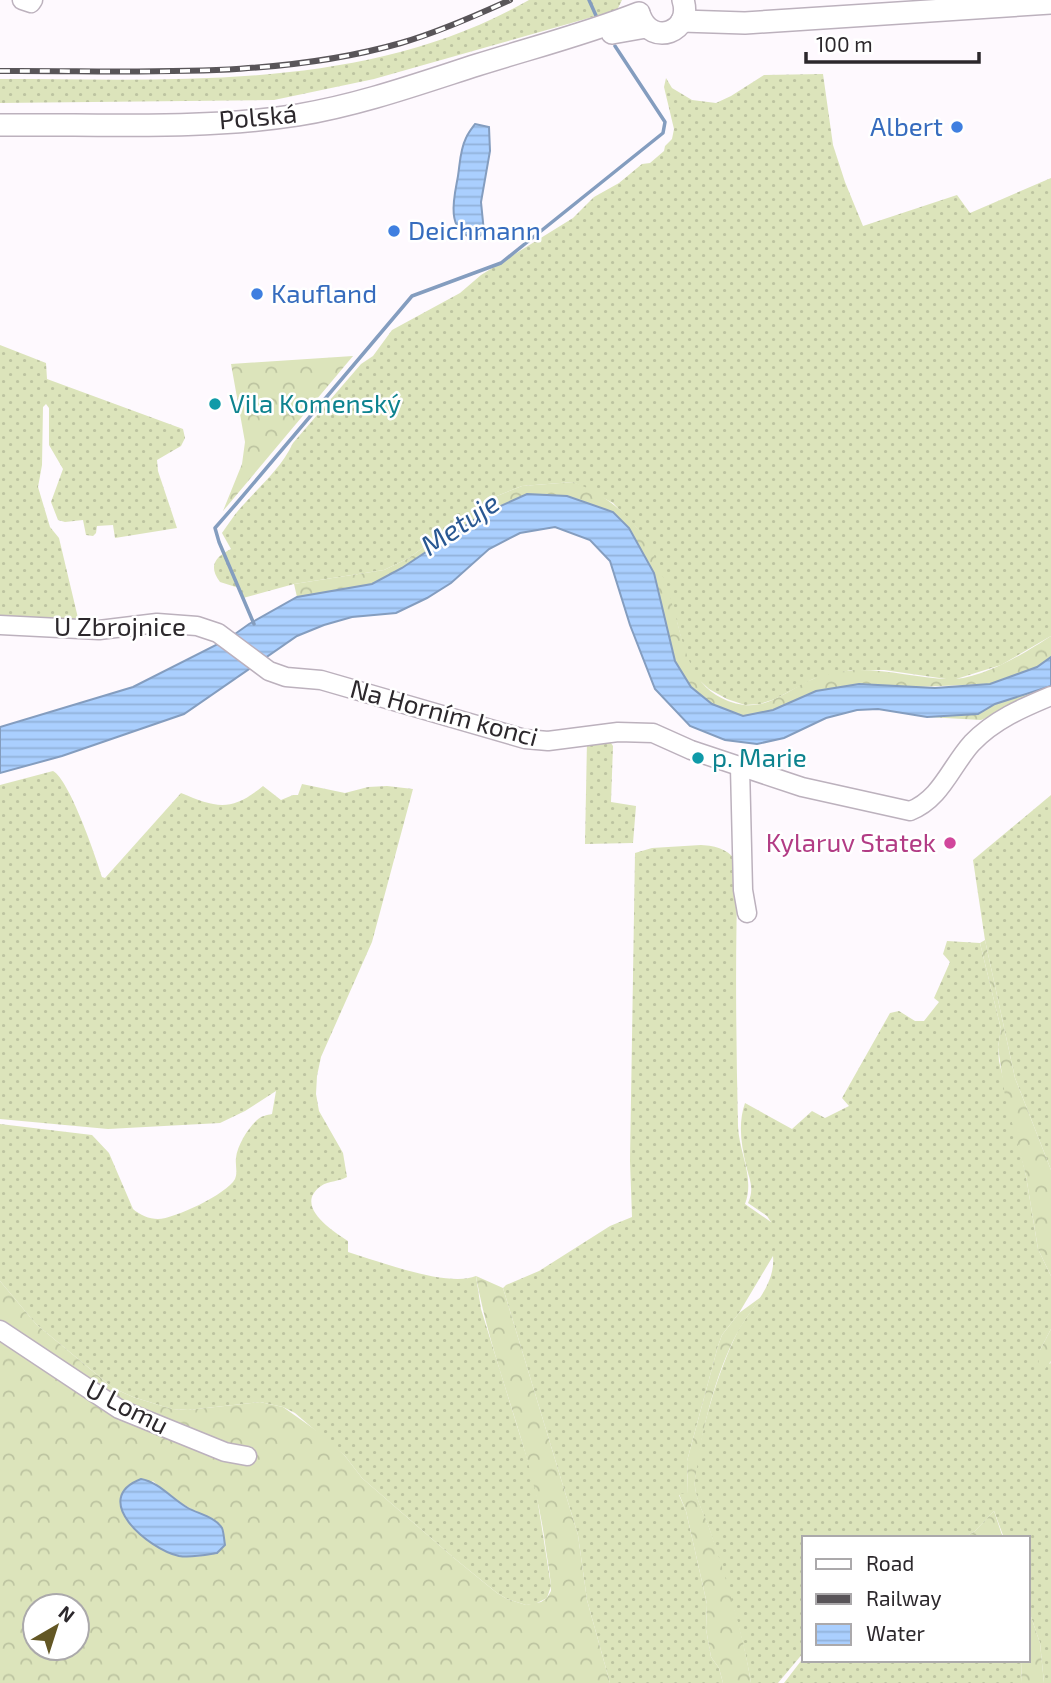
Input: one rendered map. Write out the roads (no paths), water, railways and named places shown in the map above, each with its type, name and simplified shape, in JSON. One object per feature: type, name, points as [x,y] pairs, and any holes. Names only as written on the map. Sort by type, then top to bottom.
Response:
[{"type":"main road","points":[[920,10],[990,0]]},
{"type":"main road","points":[[683,10],[745,23],[1051,3]]},
{"type":"main road","name":"Polská","points":[[0,125],[191,123],[296,115],[406,88],[642,13],[656,32],[666,33],[678,26],[683,10]]},
{"type":"street","points":[[22,0],[31,3],[33,0]]},
{"type":"street","name":"U Zbrojnice","points":[[0,625],[99,630],[157,623],[197,626],[218,634],[269,671]]},
{"type":"street","name":"Na Horním konci","points":[[269,671],[286,677],[321,680],[525,739],[548,741],[637,731],[653,733],[691,751],[802,787],[910,811],[924,806],[972,744],[1004,717],[1051,696]]},
{"type":"street","points":[[740,766],[743,890],[747,913]]},
{"type":"street","name":"U Lomu","points":[[7,1335],[119,1409],[225,1452],[247,1456]]},
{"type":"water","points":[[475,124],[489,127],[490,151],[481,202],[484,232],[475,238],[462,233],[454,218],[454,210],[462,147]]},
{"type":"water","points":[[527,494],[567,496],[613,512],[629,528],[654,573],[675,661],[691,687],[712,704],[743,716],[773,710],[816,691],[859,684],[935,688],[990,684],[1037,667],[1051,657],[1051,686],[995,704],[978,714],[927,717],[878,709],[857,710],[826,718],[784,738],[757,744],[725,740],[690,726],[655,689],[630,625],[610,561],[590,540],[555,527],[520,533],[489,549],[451,583],[396,613],[352,617],[297,636],[184,714],[62,756],[0,773],[0,727],[133,687],[228,639],[297,597],[372,584],[402,568],[483,514]]},
{"type":"water","points":[[141,1479],[215,1521],[222,1528],[225,1545],[217,1553],[179,1556],[166,1552],[140,1534],[122,1510],[121,1498],[126,1488]]},
{"type":"waterway","points":[[589,0],[598,20]]},
{"type":"waterway","points":[[254,624],[215,528],[412,296],[501,263],[663,133],[665,122],[615,46]]},
{"type":"railway","points":[[0,71],[202,70],[303,63],[401,43],[443,29],[510,0]]},
{"type":"place","name":"Albert","points":[[957,127]]},
{"type":"place","name":"Deichmann","points":[[394,231]]},
{"type":"place","name":"Kaufland","points":[[257,294]]},
{"type":"place","name":"Vila Komenský","points":[[215,404]]},
{"type":"place","name":"p. Marie","points":[[698,758]]},
{"type":"place","name":"Kylaruv Statek","points":[[950,843]]},
{"type":"water label","name":"Metuje","points":[[460,524]]}]
